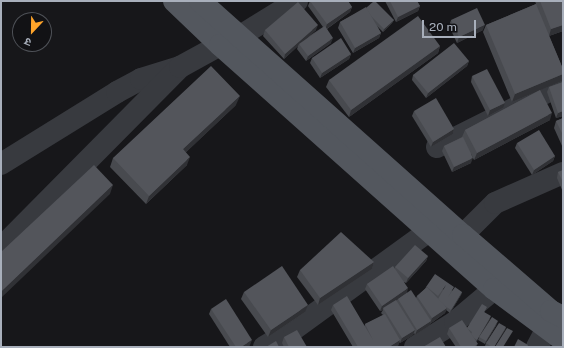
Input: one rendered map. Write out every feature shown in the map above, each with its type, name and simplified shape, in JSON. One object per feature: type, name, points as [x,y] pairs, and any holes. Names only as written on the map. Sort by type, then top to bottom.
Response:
[{"type":"main road","points":[[174,1],[220,45],[494,289],[552,333]]},
{"type":"main road","points":[[200,1],[463,235],[551,311],[552,333]]},
{"type":"street","points":[[240,36],[297,1]]},
{"type":"street","points":[[1,164],[117,92],[142,79],[180,67],[220,45]]},
{"type":"street","points":[[1,248],[180,67]]},
{"type":"street","points":[[437,147],[563,84]]},
{"type":"street","points":[[463,235],[495,203],[563,172]]},
{"type":"street","points":[[264,347],[294,329],[429,231]]},
{"type":"street","points":[[415,347],[455,322],[494,289]]},
{"type":"building","points":[[310,1],[348,1],[352,7],[327,24]]},
{"type":"building","points":[[374,1],[394,20],[384,29],[371,16],[366,8]]},
{"type":"building","points":[[390,1],[417,1],[420,6],[398,17]]},
{"type":"building","points":[[540,1],[563,1],[563,25],[551,29]]},
{"type":"building","points":[[298,2],[318,25],[285,54],[265,30]]},
{"type":"building","points":[[536,4],[563,69],[563,74],[515,94],[486,25]]},
{"type":"building","points":[[366,7],[381,33],[355,48],[340,22]]},
{"type":"building","points":[[477,8],[485,25],[459,37],[451,20]]},
{"type":"building","points":[[418,16],[440,46],[351,110],[329,80]]},
{"type":"building","points":[[325,26],[333,38],[308,56],[299,44]]},
{"type":"building","points":[[341,38],[351,54],[322,73],[312,58]]},
{"type":"building","points":[[454,43],[469,61],[428,93],[413,75]]},
{"type":"building","points":[[211,66],[240,96],[183,149],[190,157],[149,196],[113,158]]},
{"type":"building","points":[[487,69],[505,103],[490,110],[472,76]]},
{"type":"building","points":[[563,82],[563,111],[558,113],[549,87]]},
{"type":"building","points":[[540,90],[552,113],[477,153],[465,130]]},
{"type":"building","points":[[436,98],[454,129],[433,142],[414,111]]},
{"type":"building","points":[[563,118],[563,135],[556,121]]},
{"type":"building","points":[[539,130],[555,156],[534,170],[517,143]]},
{"type":"building","points":[[463,137],[473,158],[454,167],[444,146]]},
{"type":"building","points":[[94,165],[113,185],[1,292],[1,252]]},
{"type":"building","points":[[563,170],[563,182],[558,172]]},
{"type":"building","points":[[341,232],[374,262],[320,298],[300,270]]},
{"type":"building","points":[[415,245],[428,256],[408,278],[395,267]]},
{"type":"building","points":[[282,266],[308,305],[271,330],[244,292]]},
{"type":"building","points":[[393,266],[408,288],[382,306],[367,284]]},
{"type":"building","points":[[435,274],[454,287],[448,297],[455,287],[462,292],[451,310],[442,304],[438,299],[446,285],[438,296],[426,287]]},
{"type":"building","points":[[427,287],[447,308],[432,318],[417,296]]},
{"type":"building","points":[[411,290],[431,321],[417,330],[398,299]]},
{"type":"building","points":[[347,296],[373,340],[365,324],[385,314],[400,340],[389,347],[358,347],[333,305]]},
{"type":"building","points":[[226,299],[252,340],[241,347],[236,347],[211,309]]},
{"type":"building","points":[[396,300],[415,330],[402,338],[383,308]]},
{"type":"building","points":[[482,304],[487,307],[484,312],[491,316],[477,340],[471,334],[472,332],[467,328]]},
{"type":"building","points":[[492,317],[498,321],[486,341],[479,337]]},
{"type":"building","points":[[462,320],[478,344],[473,347],[461,347],[449,328]]},
{"type":"building","points":[[499,323],[506,327],[494,347],[492,347],[486,343]]},
{"type":"building","points":[[507,328],[513,331],[503,347],[495,347]]},
{"type":"building","points":[[297,330],[307,347],[289,347],[284,337]]},
{"type":"building","points":[[440,337],[446,347],[423,347]]},
{"type":"building","points":[[518,339],[528,345],[527,347],[514,347]]},
{"type":"building","points":[[276,341],[279,347],[266,347]]}]
